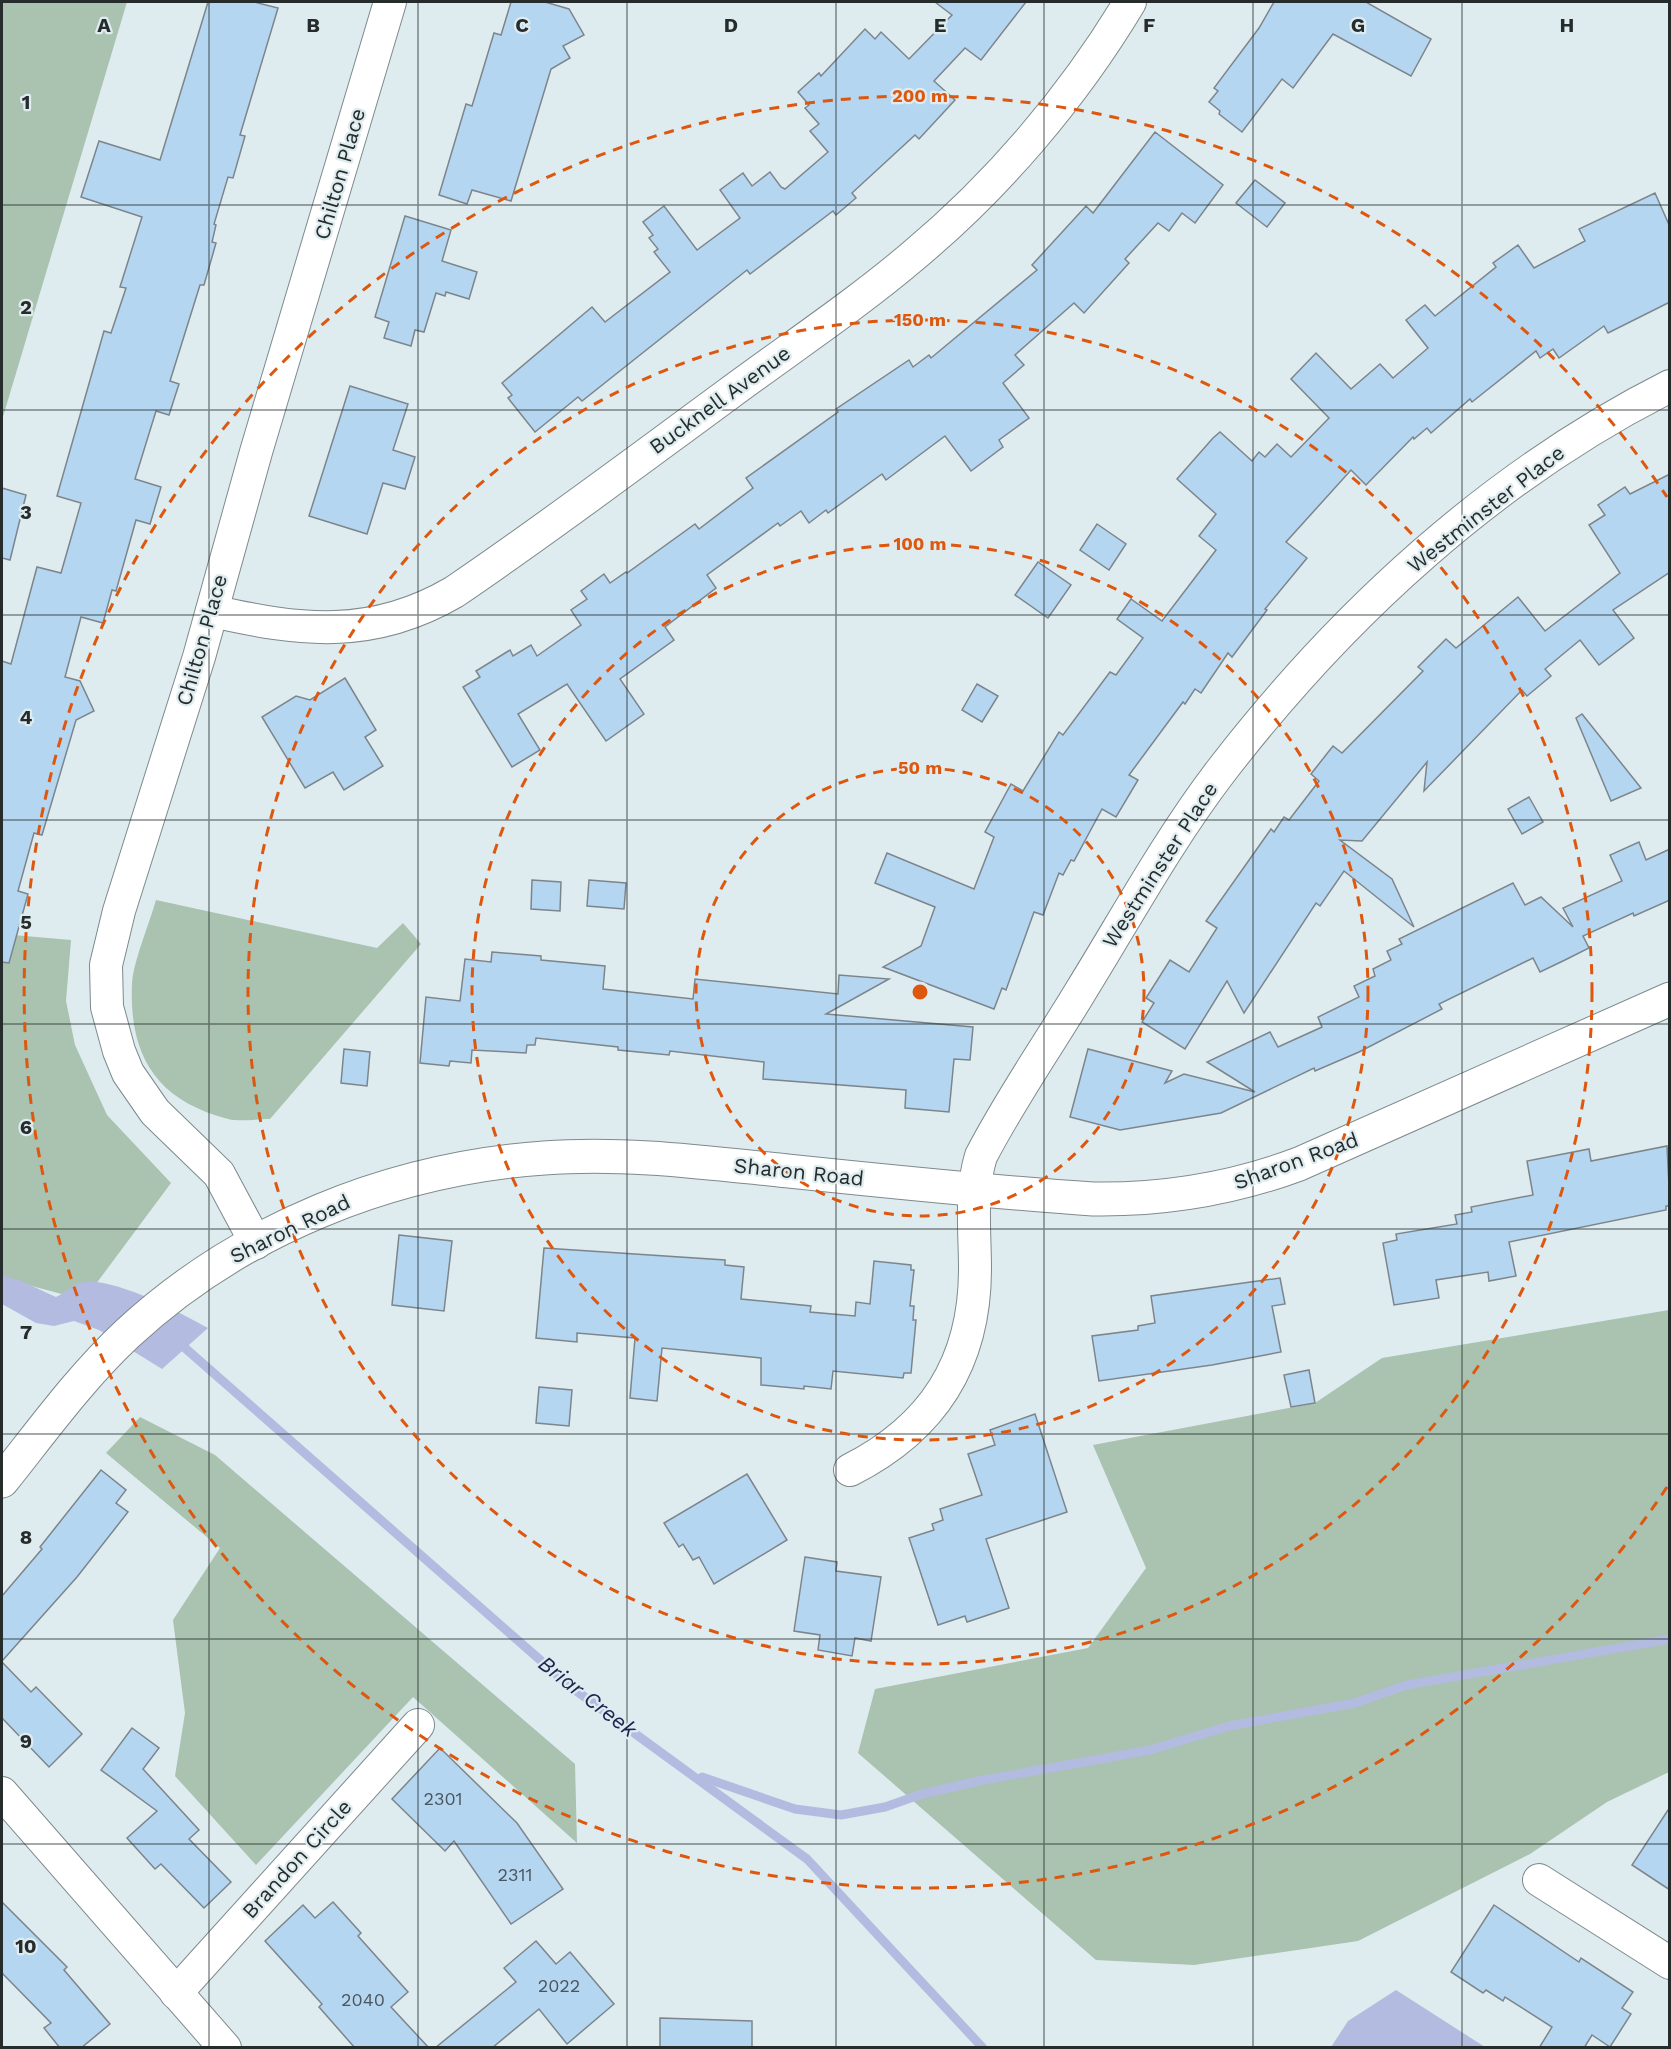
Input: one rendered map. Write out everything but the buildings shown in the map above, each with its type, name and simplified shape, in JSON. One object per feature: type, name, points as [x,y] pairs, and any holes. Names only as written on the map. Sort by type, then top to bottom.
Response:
[{"type":"street","name":"Chilton Place","points":[[256,1243],[219,1174],[155,1112],[128,1072],[112,1028],[105,985],[111,938],[212,611],[250,472],[390,2]]},
{"type":"street","name":"Bucknell Avenue","points":[[212,611],[286,626],[334,628],[406,614],[454,592],[800,342],[914,256],[966,208],[1014,158],[1078,80],[1130,2]]},
{"type":"street","name":"Westminster Place","points":[[850,1470],[886,1450],[910,1432],[939,1397],[962,1355],[972,1319],[974,1296],[978,1164],[987,1143],[1196,806],[1274,705],[1368,606],[1451,530],[1582,436],[1670,386]]},
{"type":"street","name":"Sharon Road","points":[[2,1481],[71,1394],[128,1333],[181,1289],[256,1243],[308,1216],[382,1189],[484,1165],[546,1157],[623,1157],[687,1161],[976,1190],[1122,1200],[1182,1195],[1244,1182],[1328,1152],[1670,999]]},
{"type":"street","name":"Brandon Circle","points":[[176,1993],[418,1725]]},
{"type":"street","points":[[2,1793],[225,2048]]},
{"type":"street","points":[[1539,1880],[1670,1963]]},
{"type":"green space","points":[[2,2],[127,2],[2,420]]},
{"type":"green space","points":[[156,900],[377,948],[403,923],[421,944],[270,1119],[233,1120],[203,1111],[182,1100],[165,1087],[152,1071],[142,1053],[132,1010],[132,984],[138,954]]},
{"type":"green space","points":[[2,934],[71,940],[66,1001],[75,1045],[107,1115],[171,1183],[84,1300],[2,1278]]},
{"type":"green space","points":[[1669,1310],[1669,1772],[1607,1802],[1530,1854],[1358,1941],[1194,1965],[1096,1960],[858,1753],[875,1689],[1088,1648],[1146,1568],[1093,1445],[1315,1403],[1382,1358]]},
{"type":"green space","points":[[140,1417],[215,1455],[575,1764],[577,1843],[413,1697],[256,1865],[175,1776],[185,1713],[173,1620],[220,1548],[106,1453]]},
{"type":"water","points":[[2,1275],[56,1297],[81,1283],[99,1282],[148,1298],[208,1328],[162,1369],[99,1330],[74,1321],[54,1326],[36,1323],[2,1304]]},
{"type":"water","points":[[1396,1990],[1485,2047],[1331,2047],[1348,2021]]},
{"type":"waterway","name":"Briar Creek","points":[[185,1348],[571,1687],[807,1859],[983,2048]]},
{"type":"waterway","points":[[702,1777],[795,1809],[841,1815],[885,1807],[922,1794],[983,1780],[1150,1750],[1229,1726],[1355,1703],[1407,1685],[1670,1639]]}]
